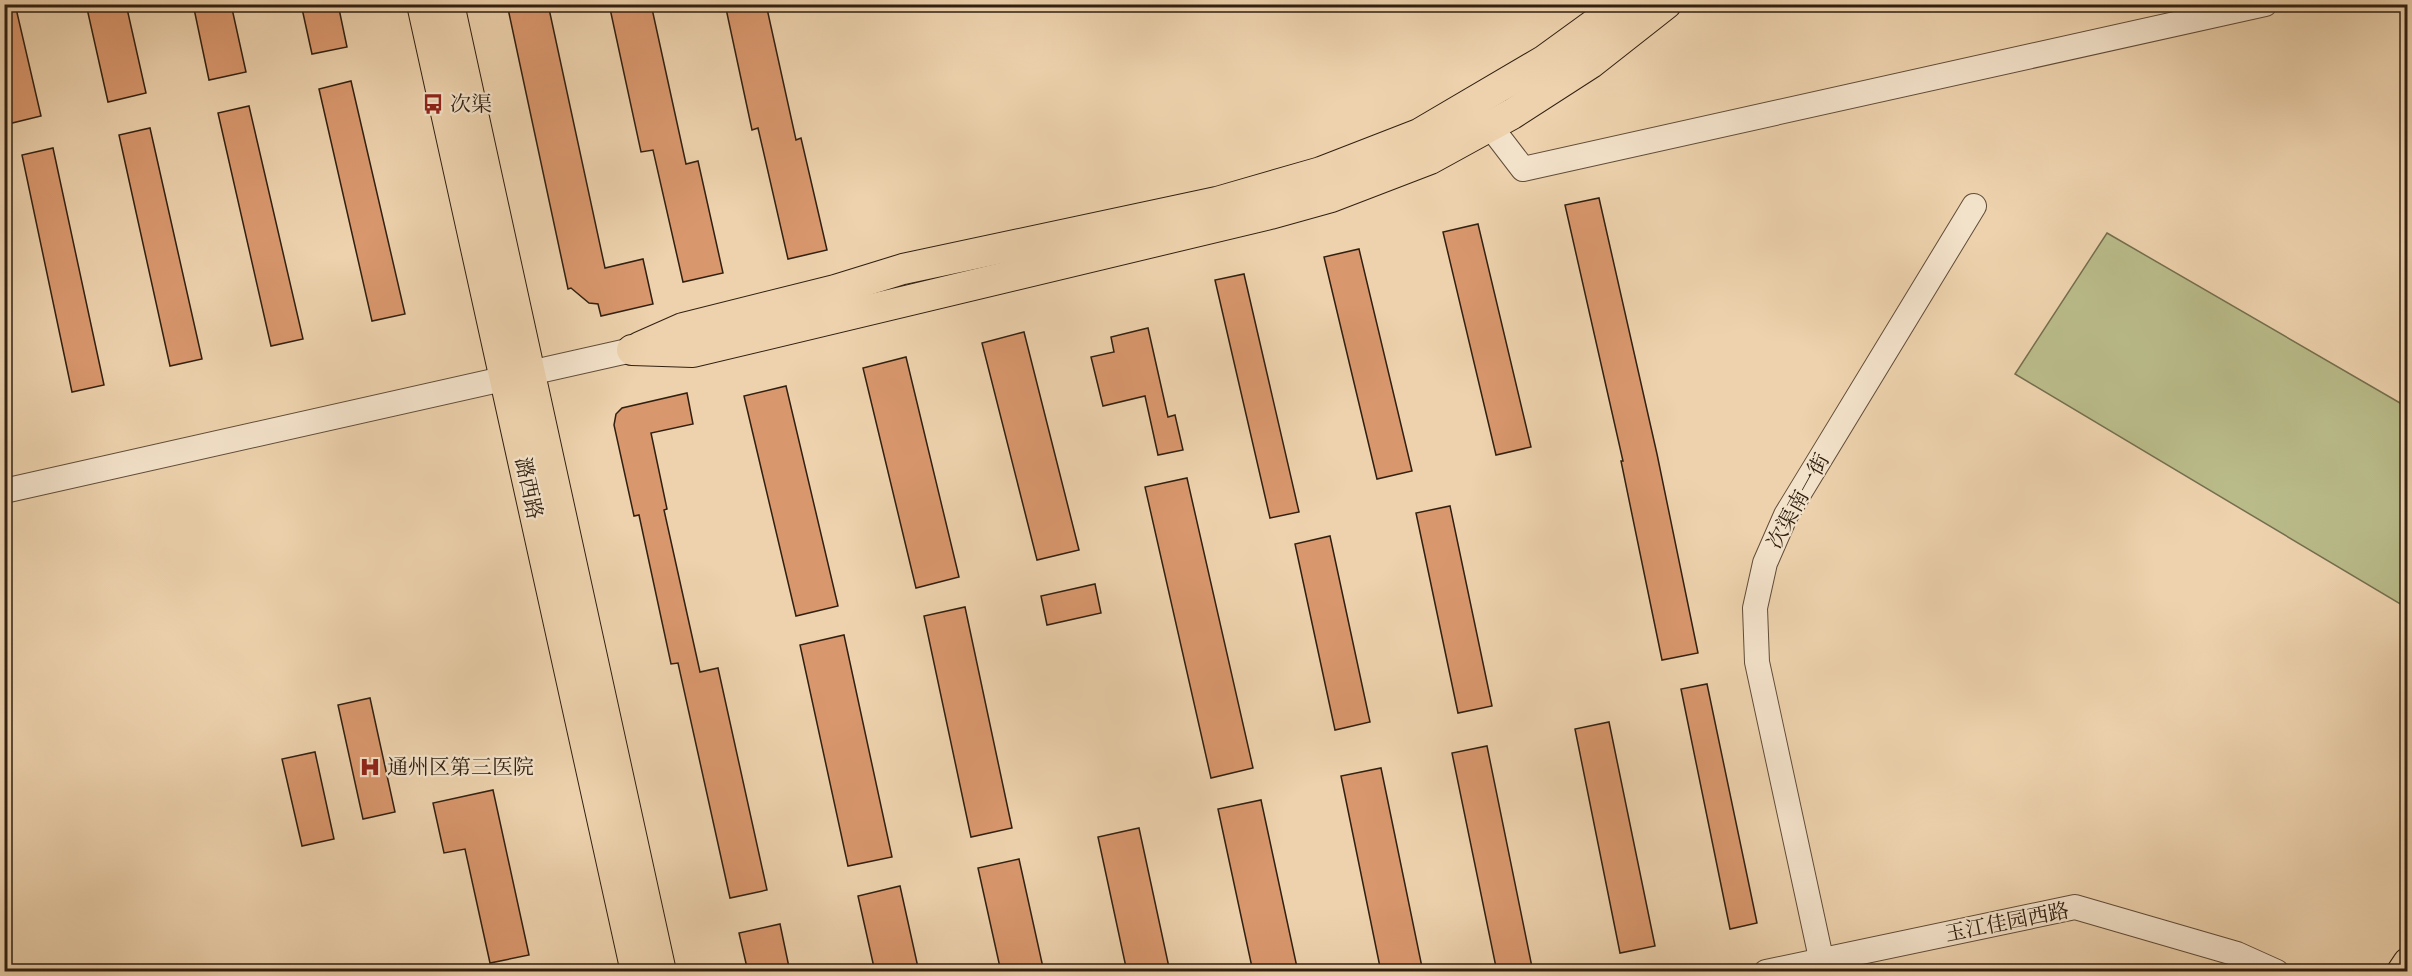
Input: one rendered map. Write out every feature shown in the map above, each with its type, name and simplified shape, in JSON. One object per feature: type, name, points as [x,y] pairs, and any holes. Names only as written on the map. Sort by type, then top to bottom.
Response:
[{"type":"main road","name":"潞西路","points":[[422,4],[517,376],[662,972]]},
{"type":"main road","name":"潞西路","points":[[449,4],[517,376],[636,972]]},
{"type":"main road","points":[[633,350],[683,328],[835,290],[903,269],[1217,202],[1321,172],[1419,134],[1545,60],[1622,4]]},
{"type":"main road","points":[[633,350],[693,352],[1270,214],[1331,197],[1430,159],[1490,126],[1591,63],[1666,4]]},
{"type":"main road","points":[[2402,972],[2408,963]]},
{"type":"street","points":[[1490,126],[1523,169],[2265,4]]},
{"type":"street","name":"次渠南一街","points":[[1823,966],[1757,662],[1755,608],[1765,563],[1786,515],[1974,206]]},
{"type":"street","points":[[4,490],[633,350]]},
{"type":"street","name":"玉江佳园西路","points":[[1766,972],[1823,966],[2075,907],[2237,954],[2277,972]]},
{"type":"green space","points":[[2107,233],[2407,407],[2407,608],[2015,374]]},
{"type":"building","points":[[4,4],[15,4],[41,116],[8,124],[4,111]]},
{"type":"building","points":[[86,4],[126,4],[146,93],[108,102]]},
{"type":"building","points":[[193,4],[231,4],[246,72],[209,80]]},
{"type":"building","points":[[301,4],[338,4],[347,47],[312,54]]},
{"type":"building","points":[[507,4],[548,4],[605,268],[643,259],[653,304],[601,316],[598,304],[589,303],[571,288],[568,289]]},
{"type":"building","points":[[609,4],[651,4],[686,164],[698,161],[723,273],[683,282],[653,150],[641,152]]},
{"type":"building","points":[[725,4],[766,4],[796,140],[801,138],[827,250],[788,259],[758,128],[752,130]]},
{"type":"building","points":[[351,81],[405,314],[372,321],[319,89]]},
{"type":"building","points":[[249,106],[303,339],[271,346],[218,113]]},
{"type":"building","points":[[150,128],[202,359],[170,366],[119,135]]},
{"type":"building","points":[[53,148],[104,385],[72,392],[22,155]]},
{"type":"building","points":[[1599,198],[1657,454],[1698,653],[1662,660],[1621,461],[1623,461],[1565,205]]},
{"type":"building","points":[[1478,224],[1531,447],[1496,455],[1443,232]]},
{"type":"building","points":[[1359,249],[1412,471],[1377,479],[1324,257]]},
{"type":"building","points":[[1244,274],[1299,512],[1270,518],[1215,280]]},
{"type":"building","points":[[1148,328],[1168,417],[1175,415],[1183,450],[1158,455],[1145,396],[1103,406],[1091,357],[1114,352],[1111,337]]},
{"type":"building","points":[[1024,332],[1079,550],[1037,560],[982,343]]},
{"type":"building","points":[[906,357],[959,577],[916,588],[863,368]]},
{"type":"building","points":[[786,386],[838,606],[796,616],[744,396]]},
{"type":"building","points":[[687,393],[693,424],[651,433],[667,509],[664,510],[700,672],[718,668],[767,890],[730,898],[678,663],[671,664],[639,515],[634,516],[614,425],[616,414],[622,408]]},
{"type":"building","points":[[1187,478],[1253,768],[1211,778],[1145,487]]},
{"type":"building","points":[[1450,506],[1492,706],[1458,713],[1416,513]]},
{"type":"building","points":[[1330,536],[1370,722],[1335,730],[1295,544]]},
{"type":"building","points":[[1095,584],[1101,613],[1047,625],[1041,596]]},
{"type":"building","points":[[965,607],[1012,828],[971,837],[924,616]]},
{"type":"building","points":[[844,635],[892,857],[848,866],[800,645]]},
{"type":"building","points":[[1707,684],[1757,923],[1730,929],[1681,689]]},
{"type":"building","points":[[370,698],[395,812],[363,819],[338,705]]},
{"type":"building","points":[[1609,722],[1655,946],[1620,953],[1575,729]]},
{"type":"building","points":[[1487,746],[1533,972],[1497,972],[1452,753]]},
{"type":"building","points":[[315,752],[334,839],[302,846],[282,759]]},
{"type":"building","points":[[1381,768],[1423,972],[1381,972],[1341,776]]},
{"type":"building","points":[[493,790],[529,955],[490,963],[465,849],[444,853],[433,803]]},
{"type":"building","points":[[1261,800],[1298,972],[1253,972],[1218,809]]},
{"type":"building","points":[[1139,828],[1170,972],[1127,972],[1098,837]]},
{"type":"building","points":[[1019,859],[1044,972],[1001,972],[978,868]]},
{"type":"building","points":[[900,886],[919,972],[875,972],[858,896]]},
{"type":"building","points":[[780,924],[790,972],[748,972],[739,933]]},
{"type":"place","name":"次渠","points":[[433,104]]},
{"type":"place","name":"通州区第三医院","points":[[370,767]]}]
